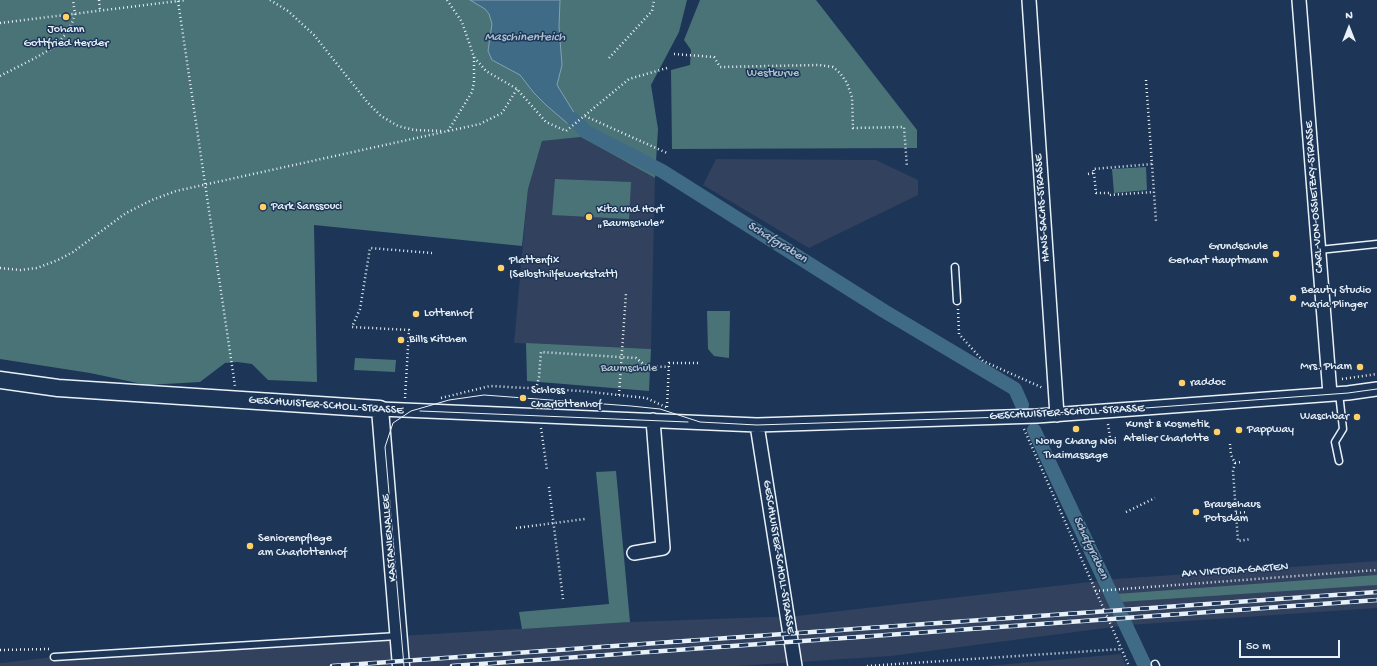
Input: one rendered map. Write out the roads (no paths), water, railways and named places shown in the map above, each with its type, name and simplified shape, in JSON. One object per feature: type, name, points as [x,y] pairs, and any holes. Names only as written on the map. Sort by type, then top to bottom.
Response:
[{"type":"street","name":"HANS-SACHS-STRASSE","points":[[1029,0],[1057,415]]},
{"type":"street","name":"CARL-VON-OSSIETZKY-STRASSE","points":[[1299,0],[1319,250],[1334,394]]},
{"type":"street","name":"GESCHWISTER-SCHOLL-STRASSE","points":[[0,380],[58,388],[380,409],[757,425],[1057,415],[1334,394],[1377,389]]},
{"type":"street","name":"KASTANIENALLEE","points":[[380,409],[401,666]]},
{"type":"street","points":[[634,553],[663,548],[653,420]]},
{"type":"street","name":"GESCHWISTER-SCHOLL-STRASSE","points":[[757,425],[795,666]]},
{"type":"lane","points":[[1319,250],[1377,244]]},
{"type":"lane","points":[[955,267],[957,301]]},
{"type":"lane","points":[[1334,394],[1343,429],[1335,442],[1339,461]]},
{"type":"lane","points":[[54,657],[398,636]]},
{"type":"water","name":"Maschinenteich","points":[[470,0],[560,0],[559,27],[562,65],[557,85],[586,132],[567,123],[546,105],[534,93],[520,75],[492,60],[488,51],[492,24],[489,14],[485,9]]},
{"type":"waterway","name":"Schafgraben","points":[[573,119],[586,132],[662,171],[884,311],[1015,389],[1022,405]]},
{"type":"waterway","name":"Schafgraben","points":[[1034,430],[1145,666]]},
{"type":"tram line","points":[[404,666],[385,447],[393,423],[411,411],[449,400],[484,395],[631,406],[660,409],[700,422],[757,425],[1037,416],[1348,393],[1377,389]]},
{"type":"tram line","points":[[420,411],[688,422]]},
{"type":"railway","points":[[332,666],[1377,592]]},
{"type":"railway","points":[[452,666],[1377,600]]},
{"type":"place","name":"Johann Gottfried Herder","points":[[66,17]]},
{"type":"place","name":"Park Sanssouci","points":[[263,207]]},
{"type":"place","name":"Kita und Hort „Baumschule“","points":[[589,217]]},
{"type":"place","name":"Grundschule Gerhart Hauptmann","points":[[1276,254]]},
{"type":"place","name":"Plattenfix (Selbsthilfewerkstatt)","points":[[501,268]]},
{"type":"place","name":"Beauty Studio Maria Plinger","points":[[1293,298]]},
{"type":"place","name":"Lottenhof","points":[[416,314]]},
{"type":"place","name":"Bills Kitchen","points":[[401,340]]},
{"type":"place","name":"Mrs. Pham","points":[[1360,367]]},
{"type":"place","name":"raddoc","points":[[1182,383]]},
{"type":"place","name":"Schloss Charlottenhof","points":[[523,398]]},
{"type":"place","name":"Waschbar","points":[[1357,417]]},
{"type":"place","name":"Nong Chang Noi Thaimassage","points":[[1076,429]]},
{"type":"place","name":"Pappway","points":[[1239,430]]},
{"type":"place","name":"Kunst & Kosmetik Atelier Charlotte","points":[[1217,432]]},
{"type":"place","name":"Brausehaus Potsdam","points":[[1196,512]]},
{"type":"place","name":"Seniorenpflege am Charlottenhof","points":[[250,546]]},
{"type":"park label","name":"Westkurve","points":[[773,74]]},
{"type":"park label","name":"Baumschule","points":[[629,369]]}]
